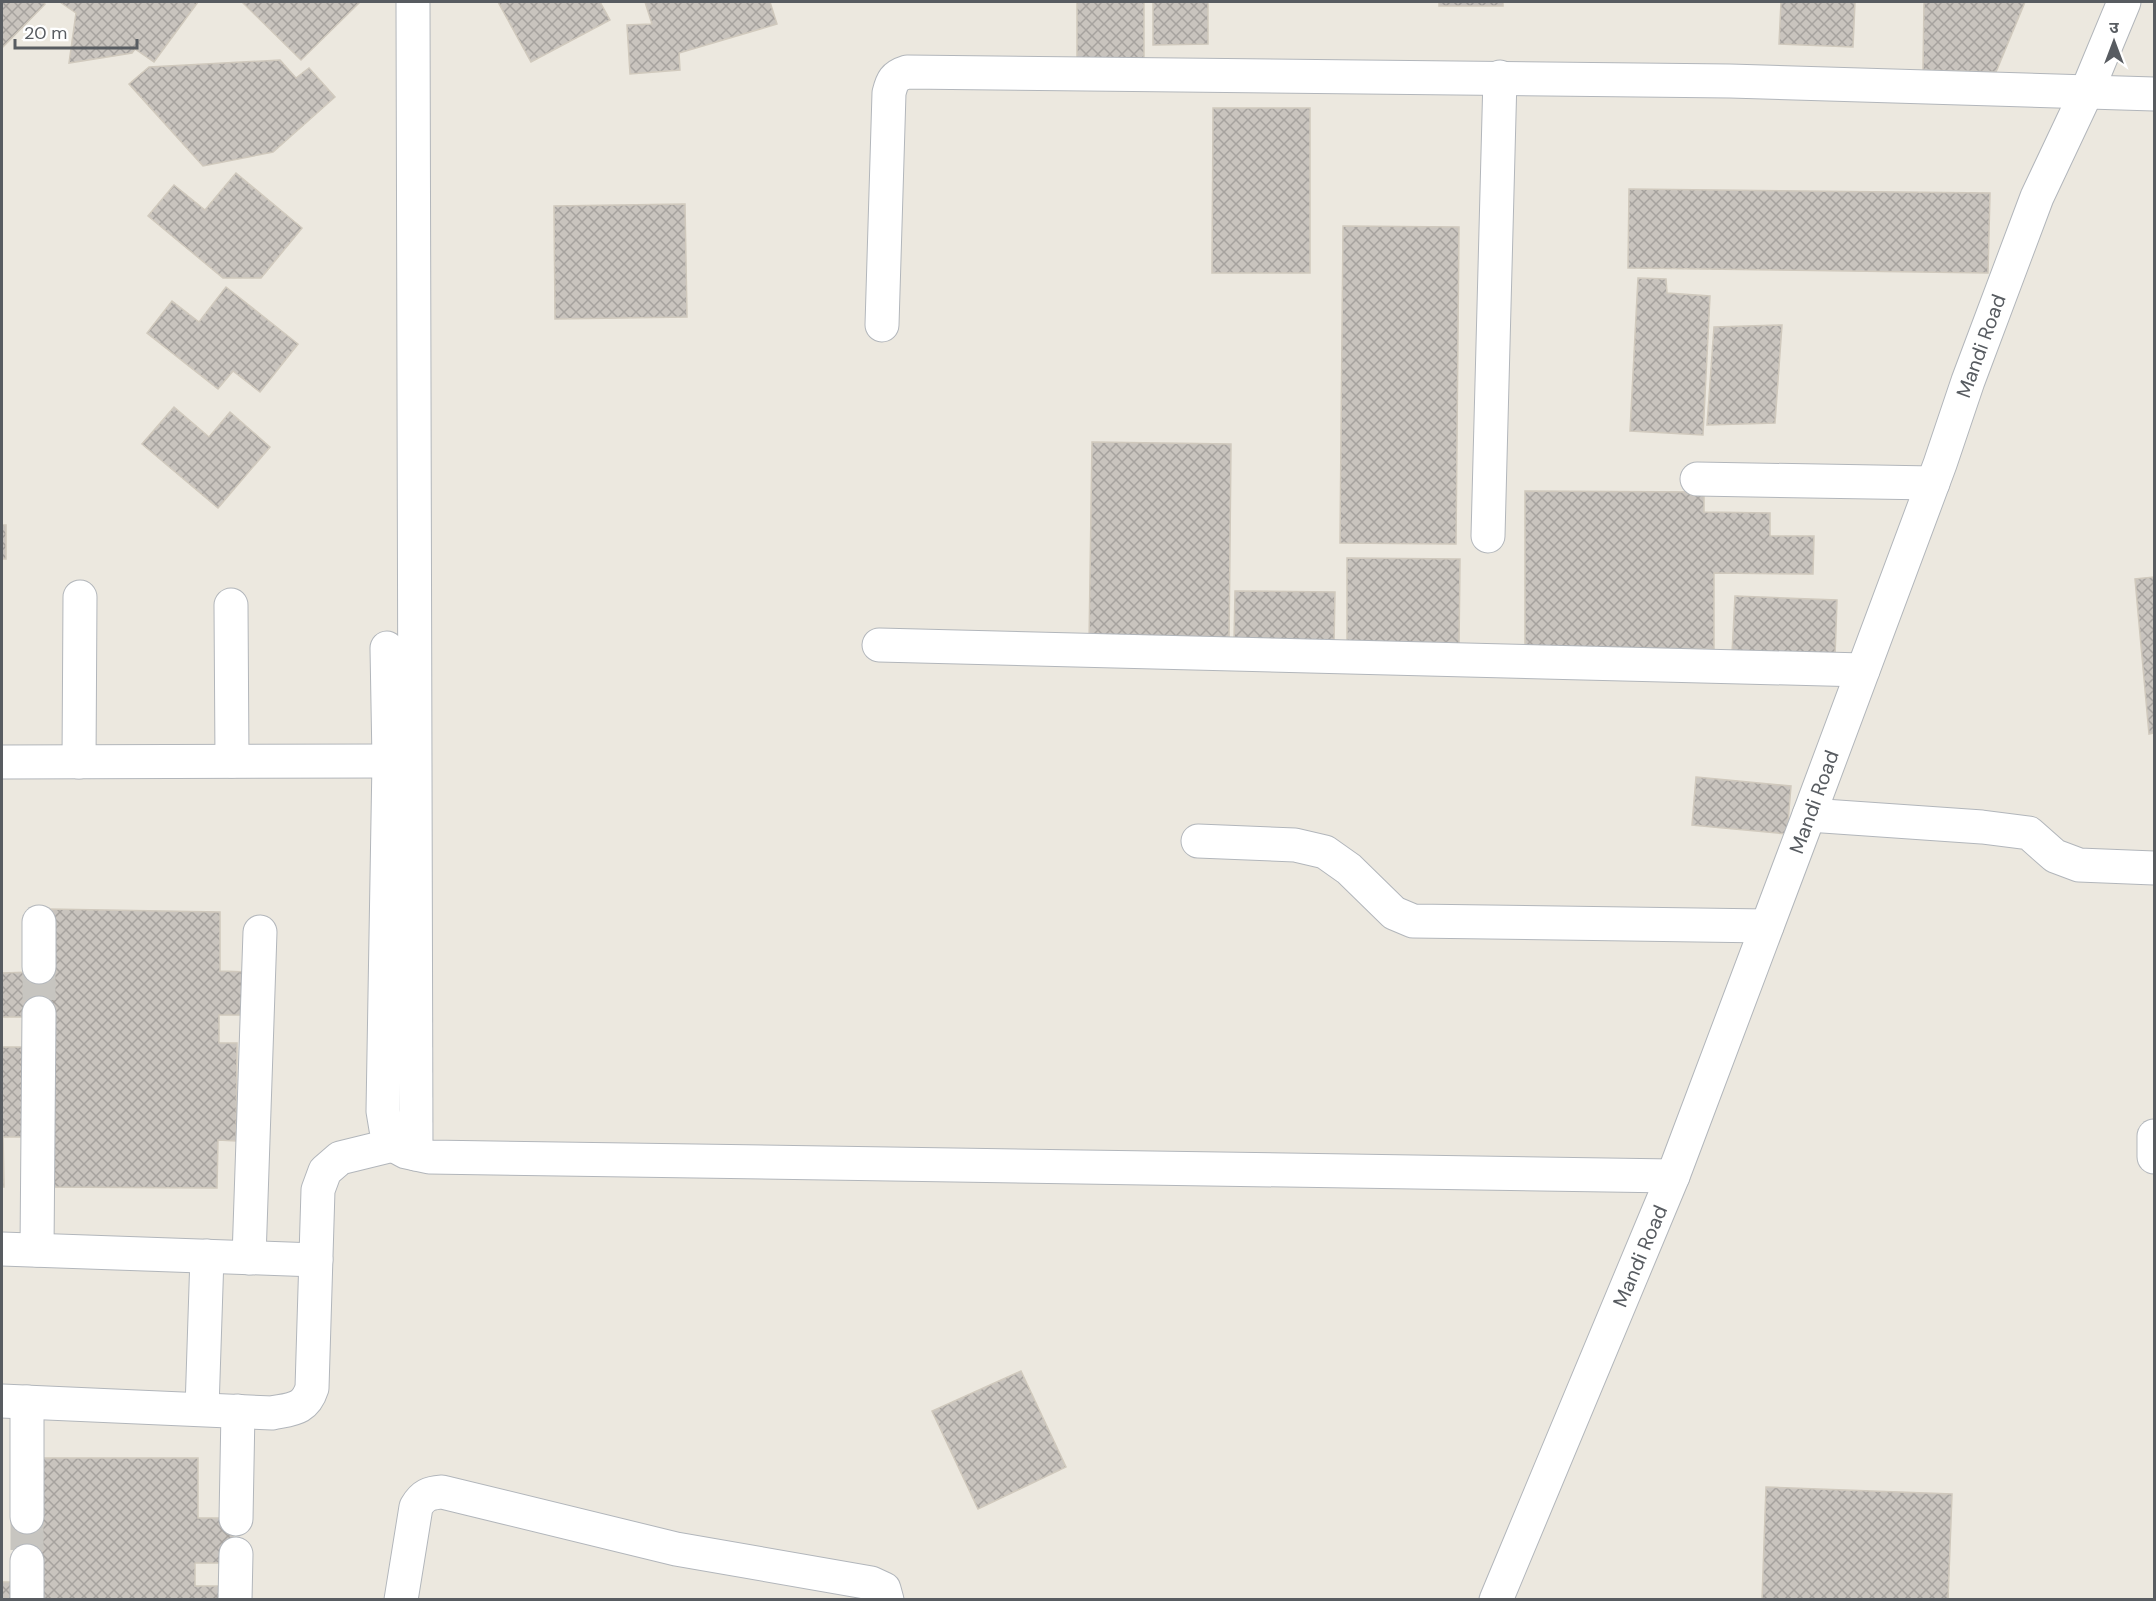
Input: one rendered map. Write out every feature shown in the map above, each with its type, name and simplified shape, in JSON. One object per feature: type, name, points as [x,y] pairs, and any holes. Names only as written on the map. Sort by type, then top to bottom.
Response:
[{"type":"street","points":[[404,1149],[413,2]]},
{"type":"street","name":"Mandi Road","points":[[1496,1599],[1673,1176],[1933,483],[1968,381],[2037,197],[2087,91],[2124,2]]},
{"type":"street","points":[[882,325],[889,93],[892,80],[898,75],[919,72],[1500,77],[1730,81],[2154,94]]},
{"type":"street","points":[[1488,536],[1500,77]]},
{"type":"street","points":[[1697,479],[1933,483]]},
{"type":"street","points":[[79,762],[80,597]]},
{"type":"street","points":[[231,604],[232,761]]},
{"type":"street","points":[[879,645],[1863,670]]},
{"type":"street","points":[[387,648],[389,761],[383,1111],[386,1129],[404,1149]]},
{"type":"street","points":[[2,762],[389,761]]},
{"type":"street","points":[[1809,816],[1982,827],[2029,833],[2055,856],[2079,865],[2154,868]]},
{"type":"street","points":[[1198,840],[1296,845],[1325,852],[1349,869],[1394,913],[1413,921],[1767,926]]},
{"type":"street","points":[[39,922],[39,967]]},
{"type":"street","points":[[249,1258],[260,932]]},
{"type":"street","points":[[37,1250],[39,1013]]},
{"type":"street","points":[[2154,1136],[2154,1157]]},
{"type":"street","points":[[27,1517],[14,1402],[272,1413],[296,1408],[309,1399],[312,1388],[318,1190],[325,1171],[340,1158],[404,1149],[429,1157],[1673,1176]]},
{"type":"street","points":[[2,1249],[316,1260]]},
{"type":"street","points":[[202,1409],[207,1256]]},
{"type":"street","points":[[236,1519],[238,1411]]},
{"type":"street","points":[[401,1599],[416,1507],[422,1497],[442,1492],[676,1549],[871,1583],[884,1589],[887,1599]]},
{"type":"street","points":[[235,1599],[236,1554]]},
{"type":"street","points":[[27,1561],[27,1599]]},
{"type":"building","points":[[2,2],[42,2],[45,4],[2,48]]},
{"type":"building","points":[[60,2],[198,2],[154,62],[135,49],[132,53],[69,63],[76,13]]},
{"type":"building","points":[[242,2],[360,2],[301,60]]},
{"type":"building","points":[[498,2],[600,2],[610,20],[531,62]]},
{"type":"building","points":[[645,2],[770,2],[777,24],[679,53],[680,70],[630,74],[627,25],[652,24]]},
{"type":"building","points":[[1077,2],[1144,2],[1144,59],[1077,60]]},
{"type":"building","points":[[1153,2],[1208,2],[1208,44],[1153,45]]},
{"type":"building","points":[[1439,2],[1503,2],[1503,6],[1439,6]]},
{"type":"building","points":[[1781,2],[1855,2],[1853,47],[1779,44]]},
{"type":"building","points":[[1924,2],[2025,2],[1996,72],[1923,70]]},
{"type":"building","points":[[280,60],[296,78],[309,68],[335,97],[273,152],[203,166],[129,84],[149,67]]},
{"type":"building","points":[[1213,108],[1310,108],[1310,273],[1212,273]]},
{"type":"building","points":[[236,173],[302,228],[261,278],[223,278],[148,216],[174,185],[205,210]]},
{"type":"building","points":[[1629,189],[1990,193],[1988,273],[1628,268]]},
{"type":"building","points":[[685,204],[687,317],[555,319],[554,206]]},
{"type":"building","points":[[1343,226],[1459,227],[1456,544],[1340,543]]},
{"type":"building","points":[[1638,278],[1666,279],[1667,293],[1710,296],[1703,435],[1630,431]]},
{"type":"building","points":[[226,287],[298,344],[260,392],[233,371],[218,389],[147,333],[172,301],[199,322]]},
{"type":"building","points":[[1782,325],[1775,423],[1707,425],[1714,327]]},
{"type":"building","points":[[174,407],[209,437],[230,412],[270,447],[218,508],[142,444]]},
{"type":"building","points":[[1092,442],[1231,444],[1229,646],[1089,644]]},
{"type":"building","points":[[1525,491],[1704,492],[1704,512],[1770,513],[1770,536],[1814,536],[1813,574],[1714,573],[1714,649],[1525,648]]},
{"type":"building","points":[[2,525],[6,525],[6,559],[2,559]]},
{"type":"building","points":[[1347,558],[1460,559],[1459,648],[1347,647]]},
{"type":"building","points":[[2154,577],[2154,733],[2149,734],[2135,579]]},
{"type":"building","points":[[1235,591],[1335,592],[1334,644],[1234,642]]},
{"type":"building","points":[[1735,596],[1837,600],[1835,657],[1732,653]]},
{"type":"building","points":[[1696,777],[1791,786],[1787,834],[1692,825]]},
{"type":"building","points":[[47,909],[220,912],[220,971],[250,972],[250,1015],[219,1015],[219,1043],[237,1043],[236,1141],[218,1140],[217,1188],[43,1187]]},
{"type":"building","points":[[32,972],[33,1017],[2,1017],[2,973]]},
{"type":"building","points":[[2,1047],[24,1047],[26,1137],[3,1137],[4,1187],[2,1187]]},
{"type":"building","points":[[1021,1371],[1066,1467],[978,1509],[932,1411]]},
{"type":"building","points":[[36,1458],[198,1458],[198,1518],[233,1518],[233,1563],[195,1563],[195,1586],[222,1586],[222,1600],[36,1600]]},
{"type":"building","points":[[1766,1487],[1952,1494],[1948,1600],[1762,1600]]},
{"type":"building","points":[[2,1582],[19,1582],[19,1600],[2,1600]]},
{"type":"tunnel","points":[[39,967],[39,1013]]},
{"type":"tunnel","points":[[27,1517],[27,1561]]}]
